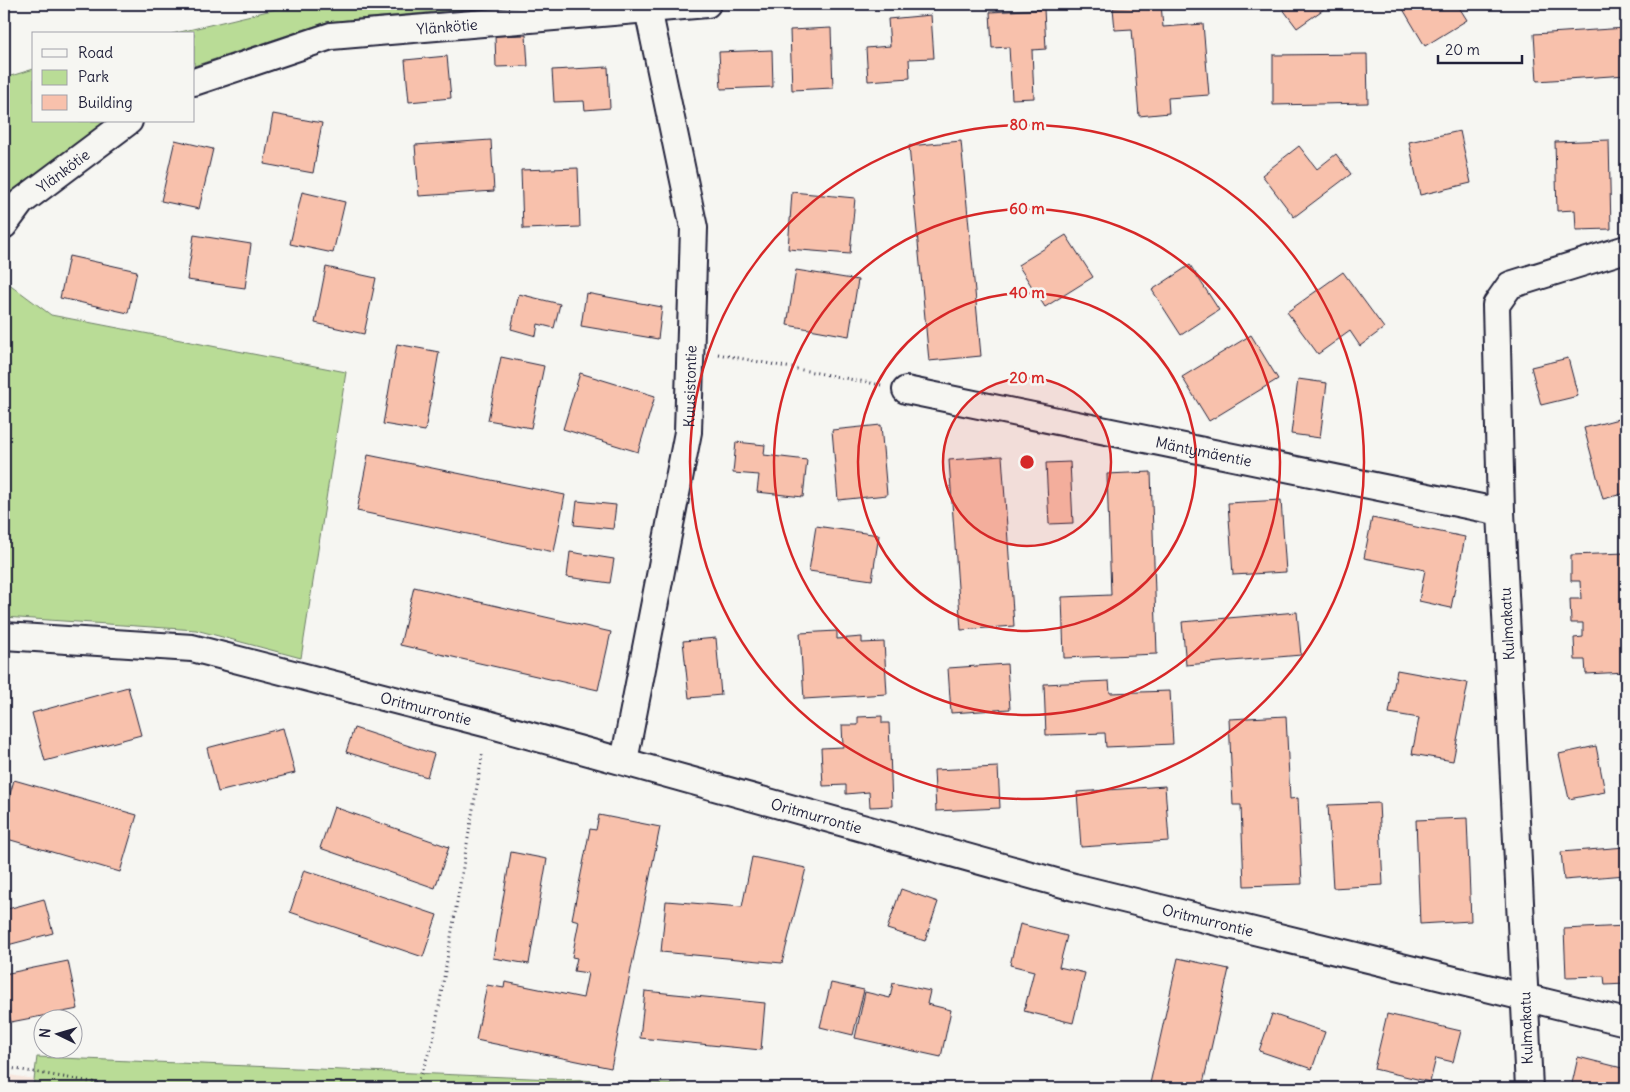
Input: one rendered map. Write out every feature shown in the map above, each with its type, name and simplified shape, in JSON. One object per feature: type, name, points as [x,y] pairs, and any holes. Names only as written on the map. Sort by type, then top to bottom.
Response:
[{"type":"street","name":"Ylänkötie","points":[[195,82],[331,36],[707,4]]},
{"type":"street","name":"Kuusistontie","points":[[624,761],[688,432],[694,228],[648,9]]},
{"type":"street","name":"Ylänkötie","points":[[4,225],[20,202],[128,122]]},
{"type":"street","name":"Kulmakatu","points":[[1529,1088],[1501,512],[1496,306],[1510,285],[1626,249]]},
{"type":"street","name":"Mäntymäentie","points":[[906,390],[1501,512]]},
{"type":"street","name":"Oritmurrontie","points":[[4,636],[192,648],[488,724],[1074,887],[1626,1022]]},
{"type":"path","points":[[690,349],[906,390]]},
{"type":"path","points":[[416,1088],[433,1041],[488,724]]},
{"type":"path","points":[[4,1067],[127,1088]]},
{"type":"shaded area","points":[[4,1074],[34,1079],[33,1088],[4,1088]]},
{"type":"green space","points":[[297,4],[522,4],[327,22],[195,66],[195,32],[180,32]]},
{"type":"green space","points":[[32,70],[32,122],[107,122],[12,194],[4,197],[4,78]]},
{"type":"green space","points":[[4,280],[51,315],[346,372],[301,658],[196,630],[4,617]]},
{"type":"green space","points":[[82,1059],[765,1088],[33,1088],[37,1060]]},
{"type":"building","points":[[1161,4],[1163,27],[1203,24],[1209,95],[1168,98],[1169,113],[1139,116],[1132,29],[1115,30],[1113,8]]},
{"type":"building","points":[[1279,4],[1331,4],[1297,28]]},
{"type":"building","points":[[1412,4],[1457,4],[1467,20],[1425,46],[1403,9]]},
{"type":"building","points":[[1044,9],[1046,49],[1032,50],[1034,98],[1012,99],[1009,47],[992,48],[990,12]]},
{"type":"building","points":[[931,15],[934,58],[909,59],[910,78],[868,81],[866,48],[890,46],[888,19]]},
{"type":"building","points":[[831,28],[833,88],[792,90],[790,30]]},
{"type":"building","points":[[1626,28],[1626,75],[1537,81],[1534,34]]},
{"type":"building","points":[[526,35],[528,66],[496,67],[495,36]]},
{"type":"building","points":[[772,50],[773,87],[721,89],[719,52]]},
{"type":"building","points":[[1367,54],[1368,103],[1273,105],[1273,55]]},
{"type":"building","points":[[447,56],[451,98],[409,102],[405,60]]},
{"type":"building","points":[[608,67],[610,108],[585,110],[584,101],[554,102],[552,70]]},
{"type":"building","points":[[273,114],[322,123],[313,173],[264,164]]},
{"type":"building","points":[[1460,131],[1471,183],[1420,195],[1409,142]]},
{"type":"building","points":[[175,140],[213,149],[199,209],[161,201]]},
{"type":"building","points":[[491,140],[494,191],[419,196],[415,145]]},
{"type":"building","points":[[1609,140],[1611,229],[1576,230],[1575,210],[1557,211],[1555,142]]},
{"type":"building","points":[[961,141],[981,356],[929,361],[909,146]]},
{"type":"building","points":[[1299,146],[1317,169],[1336,154],[1351,174],[1294,217],[1262,175]]},
{"type":"building","points":[[578,168],[580,227],[523,229],[521,170]]},
{"type":"building","points":[[302,192],[345,202],[333,253],[290,244]]},
{"type":"building","points":[[792,192],[855,198],[850,254],[788,249]]},
{"type":"building","points":[[194,235],[251,244],[245,288],[187,280]]},
{"type":"building","points":[[1066,235],[1093,277],[1045,307],[1018,265]]},
{"type":"building","points":[[69,256],[137,271],[128,313],[60,298]]},
{"type":"building","points":[[1190,265],[1219,310],[1181,335],[1152,290]]},
{"type":"building","points":[[326,267],[376,278],[364,334],[315,323]]},
{"type":"building","points":[[796,270],[858,280],[849,336],[787,325]]},
{"type":"building","points":[[1343,272],[1384,328],[1360,346],[1350,331],[1318,354],[1287,312]]},
{"type":"building","points":[[586,293],[662,307],[658,339],[581,326]]},
{"type":"building","points":[[519,294],[560,304],[554,328],[538,324],[536,336],[511,329]]},
{"type":"building","points":[[1251,335],[1278,379],[1209,421],[1182,377]]},
{"type":"building","points":[[397,344],[439,352],[425,431],[383,424]]},
{"type":"building","points":[[501,357],[544,366],[531,428],[488,420]]},
{"type":"building","points":[[1568,358],[1578,396],[1541,405],[1531,367]]},
{"type":"building","points":[[580,373],[655,396],[638,452],[563,429]]},
{"type":"building","points":[[1298,379],[1327,383],[1320,438],[1291,434]]},
{"type":"building","points":[[1626,417],[1626,493],[1603,499],[1584,428]]},
{"type":"building","points":[[881,425],[887,495],[838,500],[832,430]]},
{"type":"building","points":[[736,442],[765,445],[764,455],[807,460],[803,497],[757,492],[759,475],[733,473]]},
{"type":"building","points":[[368,455],[565,495],[554,552],[357,511]]},
{"type":"building","points":[[1002,456],[1014,626],[961,630],[949,460]]},
{"type":"building","points":[[1070,462],[1073,523],[1049,524],[1046,463]]},
{"type":"building","points":[[1151,472],[1157,654],[1064,658],[1062,597],[1111,595],[1107,474]]},
{"type":"building","points":[[1281,500],[1286,572],[1233,575],[1228,503]]},
{"type":"building","points":[[577,501],[616,505],[613,529],[574,525]]},
{"type":"building","points":[[1372,518],[1465,537],[1451,608],[1419,601],[1425,570],[1364,558]]},
{"type":"building","points":[[816,526],[879,535],[872,580],[809,571]]},
{"type":"building","points":[[570,552],[614,559],[610,583],[567,577]]},
{"type":"building","points":[[1626,553],[1626,672],[1586,674],[1585,660],[1575,660],[1574,638],[1583,637],[1583,623],[1571,623],[1570,599],[1581,599],[1580,581],[1571,581],[1571,555]]},
{"type":"building","points":[[414,587],[611,632],[598,690],[400,645]]},
{"type":"building","points":[[1297,612],[1301,655],[1186,665],[1182,622]]},
{"type":"building","points":[[837,631],[837,639],[862,637],[862,643],[884,642],[887,694],[804,699],[800,633]]},
{"type":"building","points":[[716,638],[721,695],[689,698],[683,641]]},
{"type":"building","points":[[1007,664],[1010,709],[951,713],[948,668]]},
{"type":"building","points":[[1397,670],[1468,683],[1453,761],[1412,754],[1419,718],[1389,713]]},
{"type":"building","points":[[1109,681],[1110,693],[1170,691],[1173,744],[1106,747],[1105,733],[1046,735],[1044,684]]},
{"type":"building","points":[[128,687],[141,735],[45,761],[32,713]]},
{"type":"building","points":[[882,716],[882,723],[889,723],[892,806],[870,807],[869,792],[846,794],[846,785],[823,786],[821,748],[843,747],[842,725],[858,725],[858,717]]},
{"type":"building","points":[[1286,716],[1290,799],[1298,798],[1302,884],[1244,886],[1241,805],[1233,805],[1229,719]]},
{"type":"building","points":[[283,728],[295,773],[218,792],[207,748]]},
{"type":"building","points":[[354,728],[434,754],[427,777],[346,752]]},
{"type":"building","points":[[1596,746],[1605,792],[1569,799],[1559,754]]},
{"type":"building","points":[[998,767],[1000,808],[936,811],[934,770]]},
{"type":"building","points":[[14,780],[137,815],[120,872],[4,838],[4,815]]},
{"type":"building","points":[[1165,786],[1169,841],[1081,847],[1077,792]]},
{"type":"building","points":[[1379,803],[1383,885],[1333,888],[1328,805]]},
{"type":"building","points":[[334,807],[449,847],[435,888],[320,848]]},
{"type":"building","points":[[599,815],[660,827],[611,1068],[476,1040],[487,985],[504,988],[505,982],[583,998],[588,973],[574,971],[577,958],[572,957],[579,921],[572,919],[590,829],[596,830]]},
{"type":"building","points":[[1467,818],[1471,921],[1420,924],[1416,820]]},
{"type":"building","points":[[1626,847],[1626,875],[1564,880],[1561,852]]},
{"type":"building","points":[[511,852],[547,859],[529,964],[493,958]]},
{"type":"building","points":[[752,857],[806,868],[782,963],[661,952],[666,901],[742,907]]},
{"type":"building","points":[[304,870],[437,915],[423,957],[290,912]]},
{"type":"building","points":[[901,889],[938,902],[925,941],[887,929]]},
{"type":"building","points":[[44,899],[53,933],[4,946],[4,910]]},
{"type":"building","points":[[1020,924],[1067,936],[1059,967],[1085,973],[1073,1023],[1024,1011],[1034,971],[1010,965]]},
{"type":"building","points":[[1626,926],[1626,984],[1605,985],[1604,976],[1566,977],[1564,929]]},
{"type":"building","points":[[1178,958],[1229,969],[1202,1088],[1149,1088]]},
{"type":"building","points":[[68,961],[78,1009],[32,1010],[32,1018],[11,1022],[4,985],[4,974]]},
{"type":"building","points":[[831,983],[864,990],[853,1035],[820,1027]]},
{"type":"building","points":[[893,983],[930,991],[927,1004],[951,1010],[941,1057],[855,1038],[865,992],[890,998]]},
{"type":"building","points":[[645,991],[765,1003],[761,1050],[640,1038]]},
{"type":"building","points":[[1272,1014],[1325,1032],[1312,1069],[1259,1051]]},
{"type":"building","points":[[1387,1014],[1461,1031],[1453,1062],[1436,1058],[1430,1082],[1374,1069]]},
{"type":"building","points":[[1578,1057],[1626,1069],[1626,1088],[1571,1088]]}]
